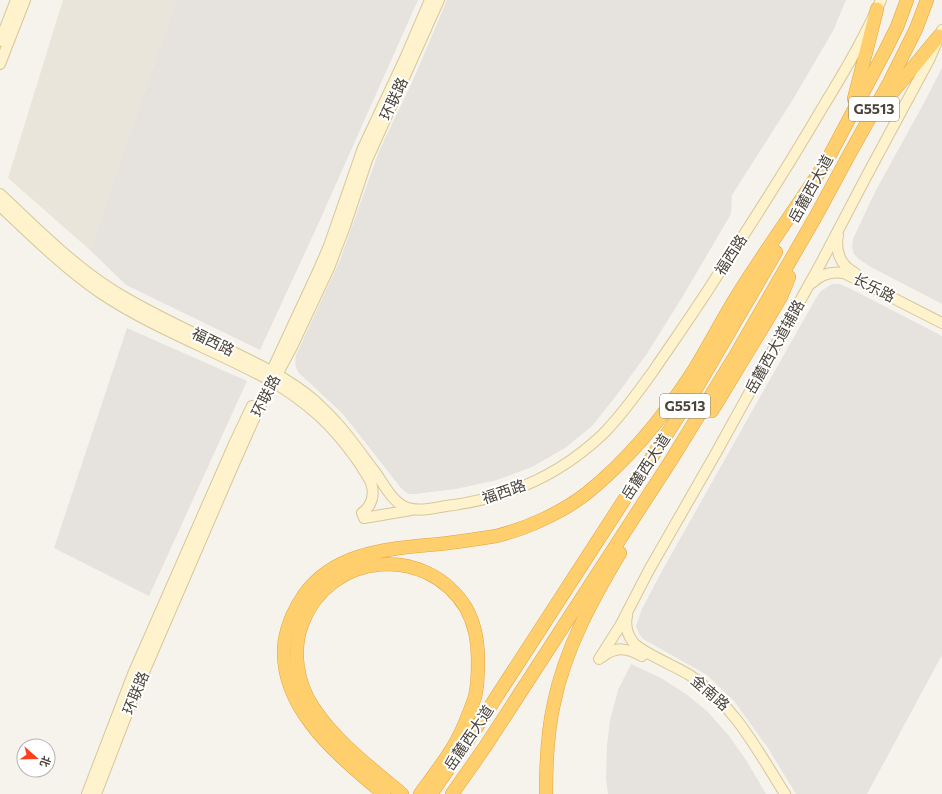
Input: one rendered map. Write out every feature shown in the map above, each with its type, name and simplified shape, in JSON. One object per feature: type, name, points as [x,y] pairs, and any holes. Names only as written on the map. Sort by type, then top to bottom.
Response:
[{"type":"highway","name":"岳麓西大道","points":[[431,794],[473,733],[696,389],[796,217],[826,162],[897,27],[907,0]]},
{"type":"highway","name":"岳麓西大道","points":[[452,794],[485,747],[670,462],[734,358],[816,216],[904,53],[916,29],[927,0]]},
{"type":"highway","points":[[848,120],[879,5]]},
{"type":"highway","points":[[867,121],[941,33]]},
{"type":"highway","points":[[394,792],[322,738],[300,706],[290,684],[284,660],[286,632],[298,604],[307,590],[328,571],[340,563],[356,557],[390,550],[499,535],[520,529],[539,521],[585,495],[630,453],[671,402],[694,369],[740,291],[826,162]]},
{"type":"highway","points":[[546,794],[547,747],[554,704],[563,669],[584,620],[608,574],[628,541],[681,461],[781,297],[816,216]]},
{"type":"highway","points":[[394,792],[354,754],[313,707],[301,683],[297,658],[297,645],[300,629],[305,615],[322,591],[334,580],[346,573],[370,565],[384,564],[410,567],[442,582],[460,599],[467,609],[476,635],[478,648],[478,678],[471,707],[457,741],[420,794]]},
{"type":"main road","points":[[0,41],[16,0]]},
{"type":"main road","points":[[0,64],[25,0]]},
{"type":"main road","name":"环联路","points":[[96,794],[135,693],[169,612],[320,269],[332,239],[362,148],[406,56],[430,0]]},
{"type":"main road","name":"环联路","points":[[87,794],[133,674],[234,444],[272,376],[292,347],[329,268],[343,232],[367,160],[439,0]]},
{"type":"main road","name":"福西路","points":[[0,194],[80,267],[116,293],[272,376],[294,385],[337,422],[394,499],[401,505],[416,510],[460,504],[508,493],[544,476],[584,450],[603,434],[624,411],[678,336],[762,207],[851,60],[879,5]]},
{"type":"main road","name":"岳麓西大道辅路","points":[[599,659],[612,640],[649,570],[716,453],[840,229],[864,179],[929,60],[941,33]]},
{"type":"main road","points":[[0,206],[70,269],[99,292],[125,308],[272,376],[307,405],[329,426],[350,450],[371,483],[373,492],[372,500],[369,507],[362,513],[364,518],[416,510]]},
{"type":"main road","name":"长乐路","points":[[840,229],[837,239],[838,252],[843,264],[847,268],[942,318]]},
{"type":"main road","name":"长乐路","points":[[807,289],[815,280],[826,274],[832,272],[844,273],[942,323]]},
{"type":"main road","name":"金南路","points":[[628,610],[626,627],[633,642],[640,648],[690,675],[720,699],[744,728],[785,794]]},
{"type":"main road","name":"金南路","points":[[599,659],[615,649],[626,649],[635,652],[695,684],[719,705],[735,724],[780,794]]},
{"type":"shaded area","points":[[63,0],[176,0],[90,250],[8,178]]},
{"type":"shaded area","points":[[176,0],[418,0],[260,350],[126,285],[90,250]]},
{"type":"shaded area","points":[[447,0],[846,0],[833,31],[792,101],[732,195],[731,214],[683,296],[646,355],[592,426],[565,448],[532,467],[497,480],[456,489],[408,494],[401,488],[343,414],[298,372],[295,364],[296,355],[340,260],[379,151],[414,78]]},
{"type":"shaded area","points":[[942,68],[942,304],[869,266],[854,254],[852,247],[853,239],[875,192]]},
{"type":"shaded area","points":[[832,284],[840,284],[853,290],[942,336],[942,655],[867,794],[796,794],[768,748],[734,701],[707,675],[643,639],[636,626],[642,609],[663,569],[816,298],[821,291]]},
{"type":"shaded area","points":[[127,328],[247,381],[149,596],[54,548]]},
{"type":"shaded area","points":[[631,664],[661,678],[686,694],[708,712],[729,736],[746,760],[766,794],[608,794],[606,779],[607,746],[610,720],[618,690]]}]
